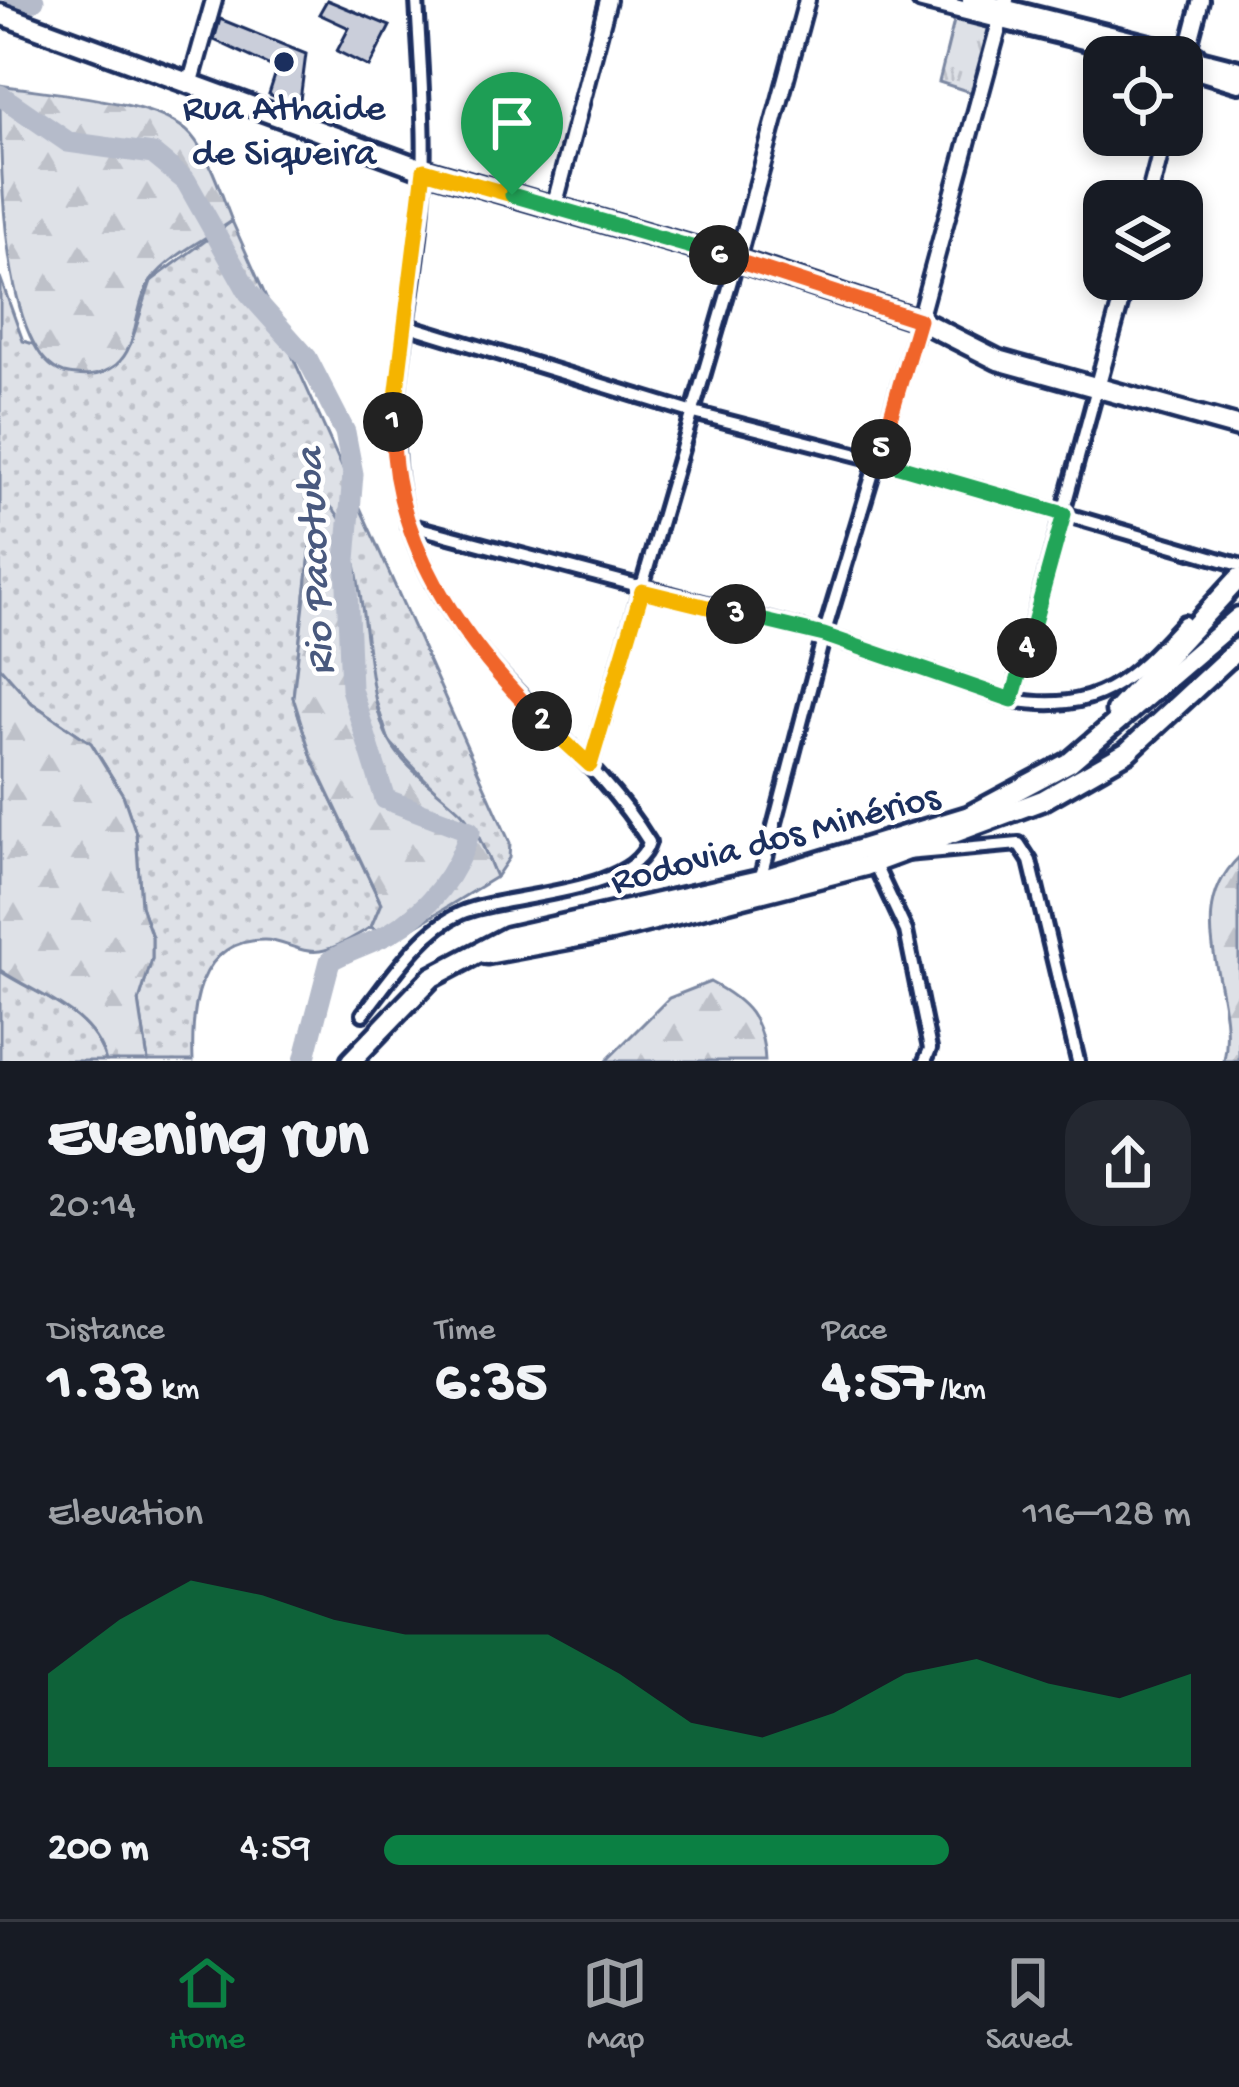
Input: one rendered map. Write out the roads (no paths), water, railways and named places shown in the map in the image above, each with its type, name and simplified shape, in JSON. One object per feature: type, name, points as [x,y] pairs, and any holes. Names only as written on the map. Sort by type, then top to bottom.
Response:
[{"type":"main road","points":[[922,0],[1004,10],[1086,36]]},
{"type":"main road","points":[[971,0],[1093,36]]},
{"type":"main road","points":[[0,14],[424,170],[737,260],[919,320],[998,360],[1236,429]]},
{"type":"main road","points":[[1203,65],[1239,70]]},
{"type":"main road","points":[[1203,70],[1239,83]]},
{"type":"main road","points":[[1092,744],[1239,578]]},
{"type":"main road","name":"Rodovia dos Minérios","points":[[351,1061],[432,977],[508,937],[760,880],[969,816],[1070,762],[1239,617]]},
{"type":"main road","name":"Rodovia dos Minérios","points":[[482,954],[611,931],[874,863],[1043,800],[1127,752],[1239,653]]},
{"type":"street","points":[[190,85],[214,0]]},
{"type":"street","points":[[363,1014],[400,966],[460,914],[591,882],[646,853],[649,842],[590,765],[498,675],[453,614],[408,525],[392,448],[424,170],[417,0]]},
{"type":"street","points":[[554,207],[608,0]]},
{"type":"street","points":[[590,765],[694,413],[807,0]]},
{"type":"street","points":[[1192,36],[1202,0]]},
{"type":"street","points":[[760,880],[824,635],[919,320],[1004,10]]},
{"type":"street","points":[[1012,700],[1121,300]]},
{"type":"street","points":[[406,326],[694,413],[878,460],[1239,565]]},
{"type":"street","points":[[408,525],[642,591],[824,635],[1012,700],[1039,705],[1101,698],[1184,622]]},
{"type":"street","points":[[903,854],[1018,844],[1030,861],[1078,1061]]},
{"type":"street","points":[[874,863],[906,931],[930,1049],[925,1061]]},
{"type":"waterway","name":"Rio Pacotuba","points":[[14,0],[23,7],[34,0]]},
{"type":"waterway","name":"Rio Pacotuba","points":[[0,95],[68,142],[153,154],[186,181],[249,293],[307,358],[345,432],[353,474],[346,560],[351,689],[385,799],[470,831],[450,876],[418,913],[390,933],[330,961],[304,1061]]},
{"type":"place","name":"Rua Athaide de Siqueira","points":[[284,62]]}]
